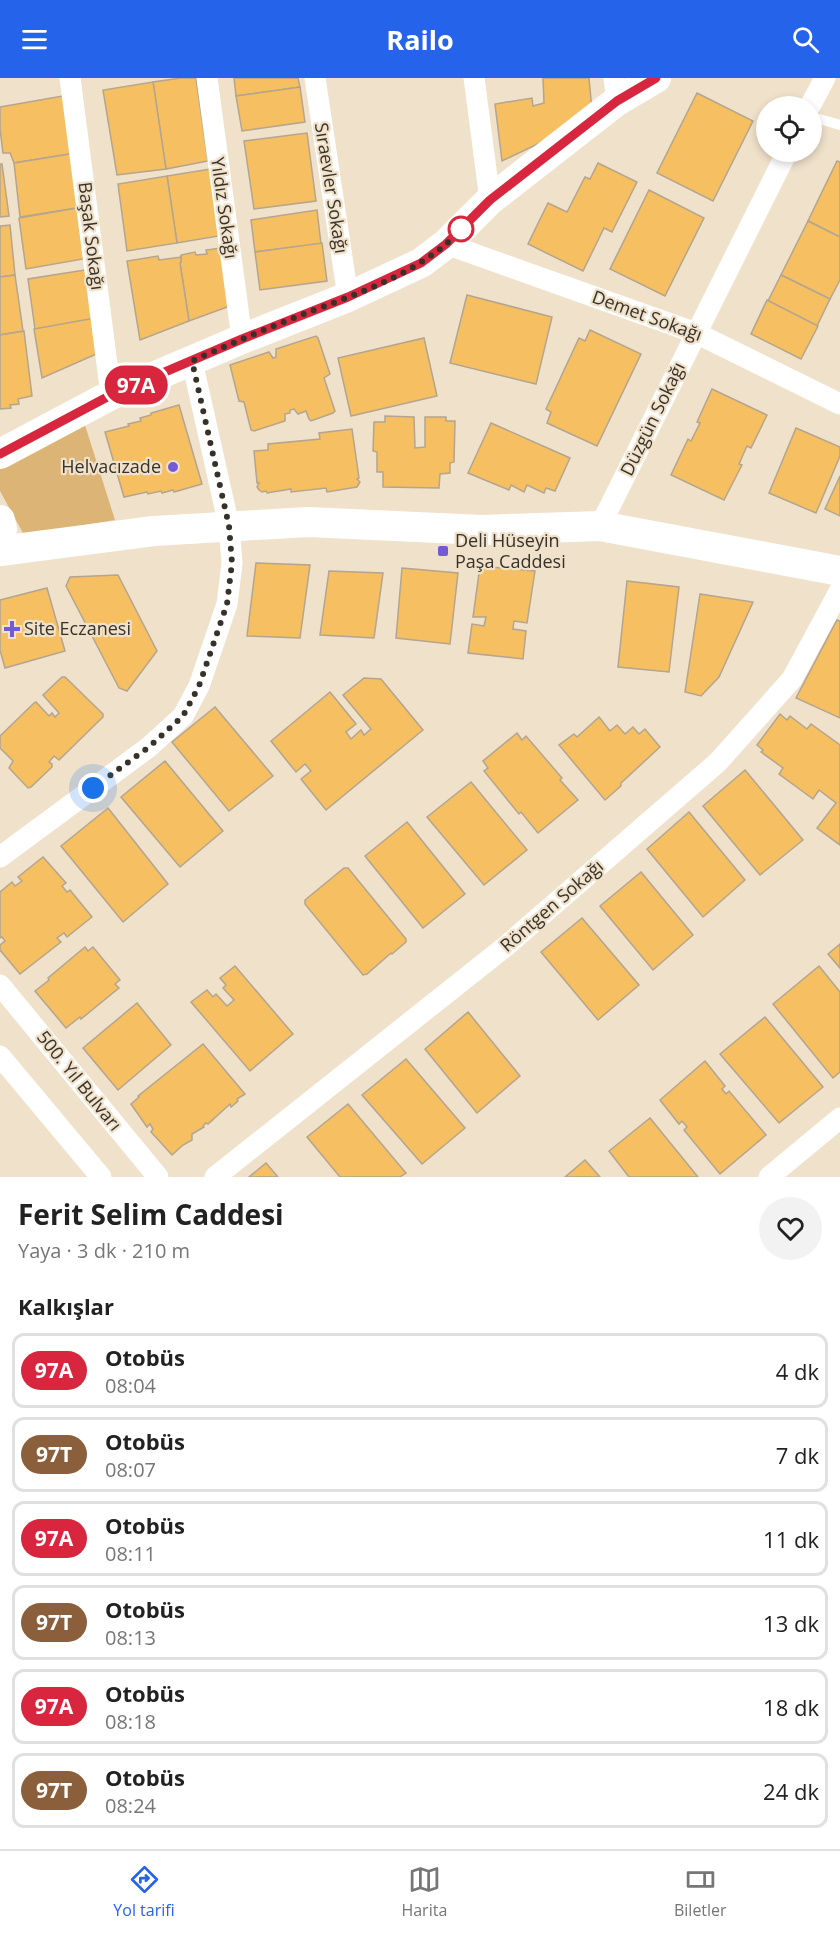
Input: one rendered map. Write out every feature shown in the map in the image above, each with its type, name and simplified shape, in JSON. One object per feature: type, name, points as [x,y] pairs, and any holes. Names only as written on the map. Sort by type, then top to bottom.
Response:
[{"type":"main road","points":[[0,454],[111,395],[348,297],[421,263],[446,244],[490,200],[615,90],[657,78]]},
{"type":"main road","points":[[0,520],[2,529],[0,537]]},
{"type":"main road","points":[[0,550],[154,531],[308,522],[482,530],[600,526],[840,571]]},
{"type":"street","name":"Başak Sokağı","points":[[70,78],[111,395]]},
{"type":"street","name":"Yıldız Sokağı","points":[[207,78],[242,339]]},
{"type":"street","name":"Sıraevler Sokağı","points":[[315,78],[348,297]]},
{"type":"street","points":[[474,78],[490,200]]},
{"type":"street","points":[[815,96],[825,78]]},
{"type":"street","name":"Düzgün Sokağı","points":[[600,526],[783,162]]},
{"type":"street","name":"Demet Sokağı","points":[[446,244],[696,333],[840,404]]},
{"type":"street","points":[[0,857],[149,747],[183,716],[199,686],[227,604],[232,563],[229,526],[192,361]]},
{"type":"street","name":"Röntgen Sokağı","points":[[215,1177],[506,946],[718,762],[792,680],[840,590]]},
{"type":"street","name":"500. Yıl Bulvarı","points":[[0,985],[158,1177]]},
{"type":"street","points":[[0,1056],[101,1177]]},
{"type":"street","points":[[769,1177],[840,1118]]},
{"type":"lane","points":[[822,120],[840,125]]},
{"type":"shaded area","points":[[84,422],[115,520],[24,535],[0,491],[0,469]]},
{"type":"building","points":[[196,78],[208,161],[166,169],[153,82]]},
{"type":"building","points":[[234,78],[298,78],[300,87],[236,96]]},
{"type":"building","points":[[543,78],[589,78],[592,110],[584,122],[502,161],[495,104],[532,98],[533,106],[544,103]]},
{"type":"building","points":[[153,82],[166,169],[117,175],[103,90]]},
{"type":"building","points":[[300,87],[305,122],[242,131],[236,96]]},
{"type":"building","points":[[697,93],[753,121],[713,201],[657,173]]},
{"type":"building","points":[[68,95],[76,153],[14,163],[10,153],[3,153],[0,107]]},
{"type":"building","points":[[307,133],[316,201],[254,209],[244,141]]},
{"type":"building","points":[[76,153],[83,207],[20,217],[14,163]]},
{"type":"building","points":[[837,161],[840,162],[840,237],[808,221]]},
{"type":"building","points":[[598,163],[637,182],[612,232],[604,228],[583,271],[528,244],[548,203],[567,212],[585,177],[590,179]]},
{"type":"building","points":[[0,164],[2,164],[9,216],[0,217]]},
{"type":"building","points":[[210,169],[219,236],[177,243],[167,176]]},
{"type":"building","points":[[167,176],[177,243],[127,251],[118,184]]},
{"type":"building","points":[[649,190],[704,218],[665,296],[610,269]]},
{"type":"building","points":[[83,207],[89,258],[26,269],[19,218]]},
{"type":"building","points":[[317,210],[321,244],[255,252],[251,220]]},
{"type":"building","points":[[808,221],[840,237],[840,280],[830,299],[781,275]]},
{"type":"building","points":[[10,225],[15,275],[0,277],[0,226]]},
{"type":"building","points":[[322,243],[327,281],[260,290],[255,252]]},
{"type":"building","points":[[220,248],[230,306],[189,321],[180,263],[181,255],[195,252],[196,255],[207,254],[206,250]]},
{"type":"building","points":[[158,256],[159,260],[181,257],[189,321],[140,340],[127,261]]},
{"type":"building","points":[[91,269],[98,318],[35,329],[28,279]]},
{"type":"building","points":[[15,275],[23,331],[0,335],[0,277]]},
{"type":"building","points":[[781,275],[830,299],[817,326],[768,301]]},
{"type":"building","points":[[467,295],[552,317],[536,384],[450,363]]},
{"type":"building","points":[[767,300],[818,326],[801,359],[751,334]]},
{"type":"building","points":[[95,318],[101,352],[42,378],[34,329]]},
{"type":"building","points":[[590,330],[641,354],[597,446],[547,423],[551,412],[546,409],[579,338],[585,341]]},
{"type":"building","points":[[24,331],[32,396],[18,399],[19,404],[10,405],[11,408],[0,409],[0,335]]},
{"type":"building","points":[[316,336],[330,374],[324,378],[335,411],[311,421],[306,411],[298,414],[294,409],[285,414],[285,421],[251,430],[244,402],[239,401],[230,365],[269,352],[273,358],[276,357],[276,349]]},
{"type":"building","points":[[424,338],[437,396],[351,416],[338,358]]},
{"type":"building","points":[[712,389],[767,415],[751,448],[747,446],[739,464],[742,465],[724,500],[671,475],[688,439],[691,441],[700,423],[697,422]]},
{"type":"building","points":[[179,405],[202,484],[174,492],[173,490],[148,494],[147,492],[124,497],[105,432],[129,426],[128,424],[141,421],[140,418],[151,415],[151,413]]},
{"type":"building","points":[[385,416],[414,417],[415,448],[425,447],[425,417],[446,417],[446,421],[455,421],[454,462],[450,463],[450,473],[440,474],[439,488],[383,487],[383,472],[377,472],[377,452],[373,451],[374,422],[385,422]]},
{"type":"building","points":[[491,423],[570,458],[555,491],[546,488],[544,493],[527,485],[524,492],[511,485],[509,490],[468,473]]},
{"type":"building","points":[[796,428],[840,447],[840,456],[816,513],[769,493]]},
{"type":"building","points":[[352,429],[359,478],[357,479],[360,482],[357,487],[327,492],[326,488],[291,492],[291,489],[267,493],[257,487],[259,483],[257,483],[254,451],[268,450],[268,444],[320,439],[319,433]]},
{"type":"building","points":[[840,476],[840,516],[825,509]]},
{"type":"building","points":[[256,563],[310,565],[300,638],[247,636]]},
{"type":"building","points":[[480,566],[535,571],[527,623],[514,621],[513,629],[526,631],[523,659],[468,653],[472,624],[484,626],[486,617],[473,617]]},
{"type":"building","points":[[402,568],[458,573],[450,644],[396,638]]},
{"type":"building","points":[[329,571],[383,573],[374,638],[320,635]]},
{"type":"building","points":[[118,575],[157,651],[127,691],[119,688],[66,586],[70,577]]},
{"type":"building","points":[[627,581],[679,587],[669,672],[618,667]]},
{"type":"building","points":[[47,588],[65,651],[5,668],[0,650],[0,600]]},
{"type":"building","points":[[700,594],[753,602],[719,677],[701,696],[685,692]]},
{"type":"building","points":[[837,620],[840,621],[840,718],[796,698]]},
{"type":"building","points":[[62,677],[65,677],[103,714],[103,717],[59,760],[54,756],[49,762],[52,767],[28,788],[9,768],[13,761],[0,748],[0,736],[36,702],[49,716],[52,713],[55,717],[59,713],[43,695]]},
{"type":"building","points":[[364,678],[381,679],[423,730],[326,810],[301,779],[311,771],[305,764],[296,772],[271,741],[330,692],[356,724],[346,732],[351,739],[361,730],[364,735],[371,729],[343,695]]},
{"type":"building","points":[[215,707],[273,776],[229,811],[172,742]]},
{"type":"building","points":[[780,714],[787,720],[790,716],[807,729],[811,724],[840,745],[840,845],[817,828],[836,803],[819,790],[813,799],[779,774],[783,768],[761,752],[763,750],[757,745]]},
{"type":"building","points":[[599,717],[610,731],[617,725],[625,734],[633,727],[639,734],[645,729],[660,747],[605,800],[559,745],[574,734],[577,737]]},
{"type":"building","points":[[517,733],[522,740],[526,736],[578,800],[538,833],[521,812],[519,814],[484,771],[488,768],[483,761]]},
{"type":"building","points":[[165,761],[223,831],[180,867],[121,797]]},
{"type":"building","points":[[745,770],[803,840],[760,875],[703,806]]},
{"type":"building","points":[[471,782],[527,850],[484,885],[427,817]]},
{"type":"building","points":[[108,808],[168,884],[123,922],[61,846]]},
{"type":"building","points":[[689,812],[745,880],[703,917],[647,849]]},
{"type":"building","points":[[407,822],[465,894],[423,928],[365,856]]},
{"type":"building","points":[[43,857],[66,883],[62,886],[67,892],[70,890],[92,917],[67,937],[64,933],[57,938],[61,942],[20,974],[0,950],[0,945],[5,941],[2,937],[0,938],[0,892],[12,882],[15,886],[22,881],[18,877]]},
{"type":"building","points":[[344,868],[348,868],[406,939],[406,942],[392,954],[363,975],[305,904],[305,900]]},
{"type":"building","points":[[641,872],[693,935],[653,970],[600,906]]},
{"type":"building","points":[[582,918],[639,985],[598,1020],[541,952]]},
{"type":"building","points":[[840,944],[840,968],[828,954]]},
{"type":"building","points":[[85,947],[88,951],[93,947],[120,980],[115,984],[119,988],[81,1019],[80,1017],[66,1028],[35,991]]},
{"type":"building","points":[[235,966],[293,1034],[250,1071],[191,1002],[207,990],[213,997],[216,994],[227,1006],[234,1000],[223,988],[226,985],[220,978]]},
{"type":"building","points":[[819,966],[840,992],[840,1072],[833,1078],[773,1004]]},
{"type":"building","points":[[137,1003],[171,1045],[118,1090],[83,1048]]},
{"type":"building","points":[[468,1012],[520,1076],[477,1113],[425,1049]]},
{"type":"building","points":[[765,1017],[823,1087],[779,1123],[720,1054]]},
{"type":"building","points":[[203,1044],[245,1094],[231,1107],[230,1104],[208,1124],[206,1123],[204,1127],[192,1134],[192,1140],[172,1155],[151,1132],[153,1129],[150,1124],[147,1127],[131,1104]]},
{"type":"building","points":[[406,1059],[465,1128],[422,1164],[362,1095]]},
{"type":"building","points":[[705,1061],[725,1086],[722,1089],[726,1094],[729,1091],[766,1135],[720,1174],[684,1130],[687,1127],[682,1121],[679,1124],[660,1100]]},
{"type":"building","points":[[348,1104],[406,1173],[400,1177],[340,1177],[307,1137]]},
{"type":"building","points":[[650,1118],[698,1177],[629,1177],[609,1151]]},
{"type":"building","points":[[585,1160],[600,1177],[565,1177]]},
{"type":"building","points":[[266,1163],[278,1177],[249,1177]]},
{"type":"bus line","name":"97A","points":[[0,454],[111,395],[348,297],[421,263],[446,244],[490,200],[617,101],[656,78]]},
{"type":"place","name":"Helvacızade","points":[[173,467]]},
{"type":"place","name":"Deli Hüseyin Paşa Caddesi","points":[[443,551]]},
{"type":"place","name":"Site Eczanesi","points":[[12,629]]},
{"type":"route","points":[[93,788],[149,747],[183,716],[199,686],[227,604],[232,563],[229,526],[192,361],[348,297],[421,263],[461,229]]}]
